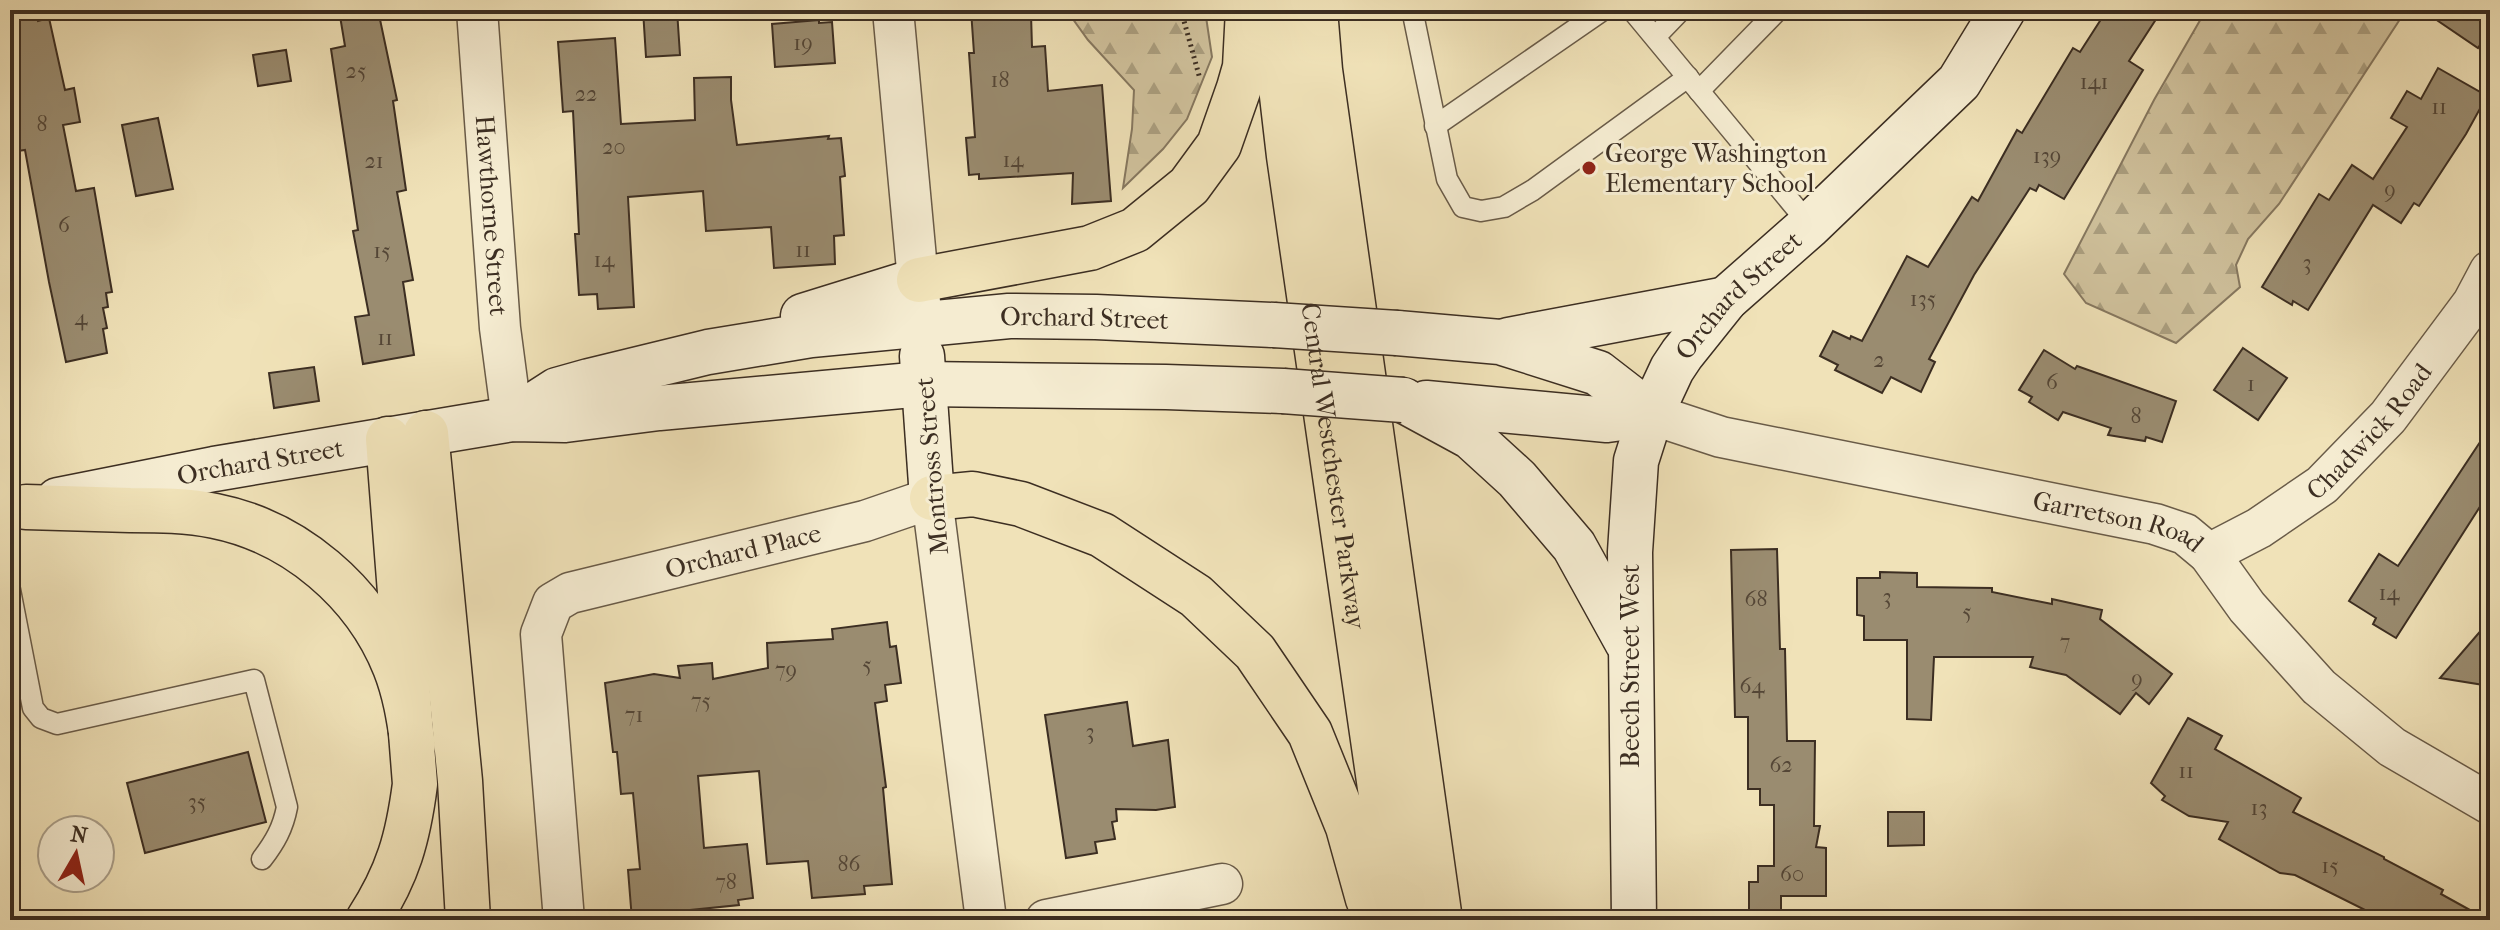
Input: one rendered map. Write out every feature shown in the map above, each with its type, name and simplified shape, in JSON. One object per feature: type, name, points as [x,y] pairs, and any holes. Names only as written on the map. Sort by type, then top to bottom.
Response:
[{"type":"main road","points":[[919,280],[1090,248],[1135,230],[1189,186],[1219,145],[1234,102],[1245,67],[1248,10]]},
{"type":"main road","name":"Central Westchester Parkway","points":[[1272,10],[1289,156],[1399,920]]},
{"type":"main road","name":"Central Westchester Parkway","points":[[1315,10],[1320,70],[1440,920]]},
{"type":"main road","points":[[368,920],[383,897],[398,863],[410,826],[415,784],[407,436]]},
{"type":"main road","points":[[407,436],[460,781],[468,920]]},
{"type":"main road","points":[[932,498],[973,494],[1021,504],[1102,535],[1196,596],[1255,652],[1310,733],[1348,827],[1368,899],[1385,920]]},
{"type":"main road","points":[[18,508],[177,511],[216,516],[258,529],[296,548],[328,572],[353,597],[376,631],[395,666],[407,705],[413,745]]},
{"type":"street","name":"Hawthorne Street","points":[[477,10],[500,328],[512,419]]},
{"type":"street","name":"Montross Street","points":[[893,10],[919,280],[932,498],[986,920]]},
{"type":"street","name":"Orchard Street","points":[[1651,414],[1677,362],[1726,299],[1810,225],[1959,82],[2003,10]]},
{"type":"street","name":"Chadwick Road","points":[[2209,554],[2259,528],[2322,485],[2388,417],[2473,303],[2490,271]]},
{"type":"street","points":[[708,352],[813,313],[919,280]]},
{"type":"street","points":[[1500,342],[1726,299]]},
{"type":"street","name":"Orchard Street","points":[[512,419],[557,390],[708,352],[811,335],[1009,316],[1274,325],[1500,342],[1598,373],[1651,414]]},
{"type":"street","name":"Orchard Street","points":[[18,508],[214,469],[512,419],[565,420],[659,408],[923,384],[1283,391],[1607,420],[1651,414]]},
{"type":"street","points":[[1403,400],[1471,437],[1517,479],[1574,546],[1630,647]]},
{"type":"street","name":"Garretson Road","points":[[1651,414],[1721,437],[2155,524],[2185,534],[2209,554],[2247,607],[2319,687],[2392,747],[2490,804]]},
{"type":"street","name":"Beech Street West","points":[[1634,920],[1630,647],[1632,501],[1636,461],[1651,414]]},
{"type":"street","name":"Orchard Place","points":[[564,920],[541,634],[553,603],[570,593],[865,521],[932,498]]},
{"type":"street","points":[[1046,920],[1222,884]]},
{"type":"lane","points":[[1419,10],[1413,14],[1447,179],[1463,207],[1481,211],[1504,207],[1533,190],[1693,84],[1778,10]]},
{"type":"lane","points":[[1435,126],[1603,10]]},
{"type":"lane","points":[[1632,10],[1810,225]]},
{"type":"lane","points":[[1655,37],[1681,10]]},
{"type":"lane","points":[[10,590],[33,708],[41,718],[57,724],[254,680],[287,807],[278,837],[262,859]]},
{"type":"path","points":[[1181,10],[1203,93]]},
{"type":"green space","points":[[1071,10],[1205,10],[1212,57],[1187,119],[1163,149],[1123,188],[1134,90],[1088,40],[1070,15]]},
{"type":"green space","points":[[2206,10],[2406,10],[2279,204],[2248,239],[2236,265],[2240,287],[2176,343],[2086,303],[2064,274],[2154,100]]},
{"type":"building","points":[[339,10],[378,10],[397,100],[393,101],[406,190],[397,192],[413,280],[403,282],[414,355],[363,364],[355,317],[369,315],[353,231],[358,230],[331,49],[345,46]]},
{"type":"building","points":[[643,10],[677,10],[680,55],[646,57]]},
{"type":"building","points":[[971,10],[1016,10],[1016,15],[1031,14],[1032,47],[1045,46],[1048,91],[1102,85],[1111,201],[1072,204],[1073,173],[979,179],[979,174],[969,175],[966,138],[975,137],[969,53],[974,53]]},
{"type":"building","points":[[2107,10],[2162,10],[2129,61],[2143,70],[2064,199],[2039,185],[2036,191],[2030,188],[1974,275],[1929,359],[1935,362],[1921,392],[1891,377],[1882,393],[1835,370],[1838,365],[1820,356],[1833,331],[1862,341],[1907,256],[1928,267],[1972,197],[1978,201],[2017,130],[2022,133],[2073,48],[2080,52]]},
{"type":"building","points":[[2422,10],[2490,10],[2490,30],[2478,48]]},
{"type":"building","points":[[36,13],[38,21],[49,18],[65,90],[74,88],[80,122],[63,125],[76,191],[94,188],[112,292],[106,293],[108,307],[103,308],[107,353],[66,362],[25,150],[18,151],[10,110],[10,18]]},
{"type":"building","points":[[819,20],[819,23],[832,22],[835,63],[775,67],[772,24]]},
{"type":"building","points":[[615,38],[621,124],[695,120],[694,78],[731,77],[737,145],[829,136],[828,139],[841,138],[845,176],[840,177],[844,235],[834,236],[835,264],[774,268],[771,227],[706,231],[703,191],[628,197],[634,307],[598,309],[597,294],[579,295],[573,111],[563,112],[558,42]]},
{"type":"building","points":[[286,50],[291,81],[258,86],[253,55]]},
{"type":"building","points":[[2438,68],[2487,96],[2419,206],[2414,203],[2401,223],[2373,205],[2308,310],[2293,301],[2292,305],[2262,287],[2319,194],[2329,200],[2352,165],[2373,179],[2407,127],[2391,118],[2407,91],[2421,99]]},
{"type":"building","points":[[158,118],[173,189],[136,196],[122,125]]},
{"type":"building","points":[[2243,348],[2287,378],[2258,420],[2214,390]]},
{"type":"building","points":[[2044,350],[2075,369],[2077,366],[2176,401],[2162,442],[2146,437],[2145,441],[2108,435],[2111,428],[2063,412],[2058,420],[2029,402],[2032,397],[2019,390]]},
{"type":"building","points":[[314,367],[319,401],[274,408],[269,373]]},
{"type":"building","points":[[2490,427],[2490,491],[2396,638],[2373,624],[2376,618],[2349,601],[2379,554],[2398,566]]},
{"type":"building","points":[[1777,549],[1780,649],[1785,649],[1787,741],[1815,741],[1814,826],[1820,826],[1816,847],[1826,848],[1826,896],[1781,896],[1781,913],[1749,913],[1749,882],[1758,882],[1758,866],[1774,866],[1774,805],[1760,805],[1760,789],[1748,789],[1748,717],[1735,717],[1731,550]]},
{"type":"building","points":[[1880,572],[1917,573],[1917,587],[1992,588],[1992,592],[2052,604],[2052,599],[2102,610],[2100,619],[2172,674],[2149,704],[2136,693],[2120,714],[2066,675],[2030,667],[2033,657],[1934,657],[1931,720],[1907,719],[1907,640],[1864,640],[1864,616],[1857,615],[1857,578],[1880,578]]},
{"type":"building","points":[[2490,620],[2490,686],[2440,678]]},
{"type":"building","points":[[887,622],[890,647],[896,646],[901,683],[885,685],[887,701],[875,703],[886,787],[883,788],[892,884],[864,886],[865,894],[812,898],[808,861],[767,864],[759,771],[698,776],[704,848],[747,844],[753,898],[738,900],[739,905],[681,911],[682,916],[632,920],[628,870],[640,869],[633,793],[621,794],[605,683],[654,674],[680,678],[678,666],[712,663],[713,679],[768,668],[767,643],[833,639],[832,629]]},
{"type":"building","points":[[1127,702],[1133,746],[1168,740],[1175,807],[1116,809],[1117,821],[1112,822],[1115,839],[1095,842],[1097,853],[1066,858],[1045,715]]},
{"type":"building","points":[[2188,718],[2222,736],[2215,749],[2301,798],[2293,812],[2384,857],[2488,920],[2385,920],[2295,875],[2280,873],[2219,839],[2228,822],[2189,816],[2162,800],[2165,796],[2151,783]]},
{"type":"building","points":[[248,752],[266,822],[145,853],[127,783]]},
{"type":"building","points":[[1888,812],[1924,812],[1924,845],[1888,846]]},
{"type":"place","name":"George Washington Elementary School","points":[[1589,168]]}]
